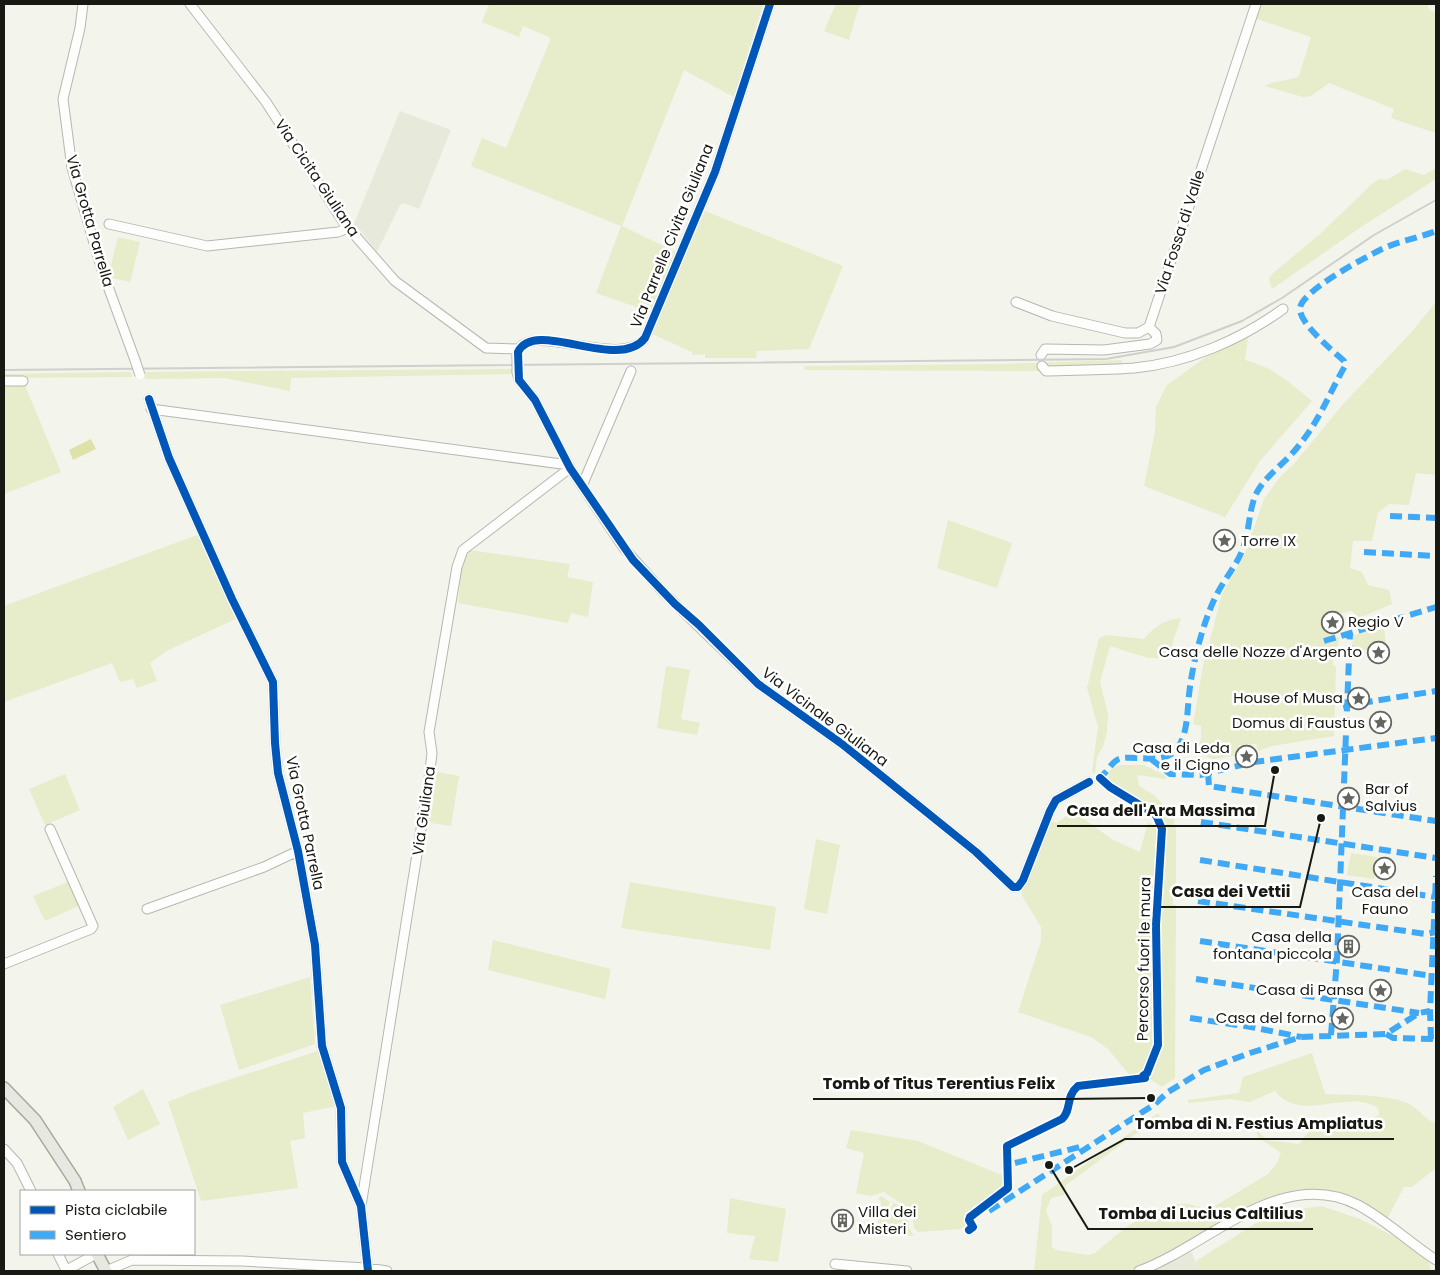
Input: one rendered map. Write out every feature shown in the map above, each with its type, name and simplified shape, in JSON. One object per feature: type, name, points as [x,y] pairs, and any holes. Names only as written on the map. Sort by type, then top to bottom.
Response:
[{"type":"main road","points":[[4,1088],[35,1120],[75,1181],[79,1190]]},
{"type":"main road","points":[[98,1255],[106,1271]]},
{"type":"street","name":"Via Grotta Parrella","points":[[83,4],[80,28],[63,99],[72,168],[102,270],[140,375]]},
{"type":"street","name":"Via Cicita Giuliana","points":[[190,4],[266,102],[348,228],[402,287],[486,348],[518,352]]},
{"type":"street","name":"Via Parrelle Civita Giuliana","points":[[518,352],[530,341],[541,339],[582,347],[631,348],[637,347],[645,338],[715,172],[770,4]]},
{"type":"street","name":"Via Fossa di Valle","points":[[1041,355],[1046,350],[1104,350],[1150,344],[1156,340],[1156,334],[1149,327],[1256,4]]},
{"type":"street","points":[[109,224],[207,246],[348,228]]},
{"type":"street","points":[[1016,302],[1052,316],[1125,333],[1138,333],[1149,327]]},
{"type":"street","points":[[1042,366],[1046,371],[1136,368],[1183,357],[1240,337],[1282,309]]},
{"type":"street","points":[[518,352],[517,372],[519,380],[535,400],[569,467]]},
{"type":"street","points":[[582,486],[631,371]]},
{"type":"street","points":[[4,381],[23,381]]},
{"type":"street","name":"Via Grotta Parrella","points":[[148,399],[169,458],[228,591],[273,682],[278,773],[298,851],[314,945],[322,1046],[341,1108],[342,1162],[361,1206],[368,1270]]},
{"type":"street","points":[[151,409],[298,427],[569,467]]},
{"type":"street","name":"Via Vicinale Giuliana","points":[[569,467],[633,560],[747,674],[783,703],[842,744],[976,852],[1012,887],[1018,887],[1023,880],[1056,800],[1089,782]]},
{"type":"street","name":"Via Giuliana","points":[[361,1206],[415,876],[432,753],[429,732],[458,567],[463,550],[569,467]]},
{"type":"street","points":[[4,964],[91,929],[93,926],[50,829]]},
{"type":"street","points":[[147,910],[264,867],[298,851]]},
{"type":"street","points":[[4,1149],[17,1163],[30,1190]]},
{"type":"street","points":[[1139,1271],[1272,1201],[1303,1194],[1325,1193],[1360,1206],[1433,1258]]},
{"type":"street","points":[[58,1255],[66,1271],[95,1255]]},
{"type":"street","points":[[106,1271],[132,1260],[242,1261],[387,1271]]},
{"type":"street","points":[[836,1264],[907,1271]]},
{"type":"shaded area","points":[[489,4],[763,4],[734,97],[684,70],[622,226],[676,252],[650,312],[596,293],[621,226],[471,166],[482,138],[506,148],[551,38],[523,26],[519,37],[482,22]]},
{"type":"shaded area","points":[[836,4],[863,4],[858,9],[849,40],[824,31]]},
{"type":"shaded area","points":[[1258,4],[1427,4],[1429,10],[1436,12],[1436,133],[1391,118],[1394,109],[1329,83],[1311,96],[1303,97],[1265,86],[1299,76],[1311,37],[1254,18]]},
{"type":"shaded area","points":[[400,111],[451,130],[419,209],[404,203],[400,205],[377,252],[360,230],[353,226]]},
{"type":"shaded area","points":[[1436,168],[1436,179],[1361,227],[1272,289],[1269,279],[1272,274],[1320,234],[1373,183],[1380,179],[1387,180],[1405,169],[1424,175]]},
{"type":"shaded area","points":[[705,211],[843,266],[809,349],[757,351],[756,358],[705,358],[705,354],[692,355],[692,352],[652,334]]},
{"type":"shaded area","points":[[118,237],[140,242],[130,282],[108,277]]},
{"type":"shaded area","points":[[1436,302],[1436,475],[1416,473],[1409,505],[1389,504],[1378,513],[1372,541],[1353,541],[1350,568],[1362,572],[1368,585],[1389,590],[1392,604],[1359,618],[1352,611],[1338,614],[1339,619],[1331,619],[1333,637],[1339,637],[1338,651],[1333,652],[1333,665],[1336,667],[1334,736],[1272,746],[1258,751],[1256,744],[1239,745],[1239,755],[1213,759],[1197,753],[1201,738],[1201,726],[1193,724],[1203,666],[1222,594],[1244,556],[1264,499],[1280,477],[1293,465],[1344,403],[1409,335]]},
{"type":"shaded area","points":[[1248,338],[1245,360],[1273,371],[1312,401],[1260,461],[1225,517],[1144,486],[1155,432],[1156,407],[1167,385],[1213,352]]},
{"type":"shaded area","points":[[1122,360],[1122,365],[1060,369],[1040,367],[1040,371],[804,370],[805,366],[1005,364]]},
{"type":"shaded area","points":[[513,369],[512,374],[291,378],[290,391],[225,378],[145,379],[143,372]]},
{"type":"shaded area","points":[[131,372],[132,377],[4,378],[4,374]]},
{"type":"shaded area","points":[[4,383],[24,383],[61,472],[4,494]]},
{"type":"shaded area","points":[[91,439],[96,449],[73,460],[69,450]]},
{"type":"shaded area","points":[[948,520],[1012,543],[997,588],[937,568]]},
{"type":"shaded area","points":[[200,534],[238,618],[168,650],[150,663],[157,681],[137,688],[133,679],[120,682],[112,663],[4,702],[4,606]]},
{"type":"shaded area","points":[[469,550],[570,564],[567,577],[593,582],[588,617],[571,613],[568,623],[458,603],[462,564]]},
{"type":"shaded area","points":[[1181,618],[1173,641],[1170,658],[1148,658],[1110,646],[1100,682],[1108,715],[1107,732],[1103,747],[1097,757],[1095,774],[1092,772],[1098,727],[1087,688],[1099,638],[1107,635],[1144,639],[1160,624]]},
{"type":"shaded area","points":[[1384,625],[1386,647],[1352,652],[1353,636]]},
{"type":"shaded area","points":[[666,666],[690,670],[681,719],[700,723],[697,735],[657,728]]},
{"type":"shaded area","points":[[1119,765],[1144,765],[1166,776],[1166,779],[1137,775],[1139,786],[1154,795],[1176,818],[1174,818],[1174,825],[1176,825],[1176,898],[1173,898],[1173,905],[1176,905],[1175,1078],[1162,1087],[1150,1079],[1161,1043],[1157,923],[1163,826],[1159,818],[1147,805],[1107,779],[1110,770]]},
{"type":"shaded area","points":[[433,771],[459,776],[451,826],[425,822]]},
{"type":"shaded area","points":[[65,774],[80,810],[45,825],[29,789]]},
{"type":"shaded area","points":[[1073,811],[1113,840],[1140,852],[1148,822],[1159,830],[1154,898],[1156,1043],[1143,1076],[1132,1078],[1108,1049],[1091,1037],[1018,1012],[1041,941],[1041,927],[1021,894],[1049,820],[1057,823]]},
{"type":"shaded area","points":[[816,839],[840,845],[827,914],[804,909]]},
{"type":"shaded area","points":[[1351,853],[1377,857],[1374,879],[1347,875]]},
{"type":"shaded area","points":[[70,881],[81,905],[45,921],[33,896]]},
{"type":"shaded area","points":[[630,882],[776,907],[770,950],[621,928]]},
{"type":"shaded area","points":[[493,940],[611,969],[605,999],[488,970]]},
{"type":"shaded area","points":[[310,977],[315,1044],[239,1070],[220,1005]]},
{"type":"shaded area","points":[[318,1051],[336,1106],[303,1113],[305,1138],[290,1141],[298,1188],[201,1201],[168,1102],[197,1090]]},
{"type":"shaded area","points":[[1312,1053],[1325,1094],[1370,1096],[1403,1101],[1436,1123],[1436,1168],[1412,1187],[1404,1187],[1387,1219],[1345,1195],[1333,1192],[1303,1191],[1273,1199],[1131,1271],[1034,1271],[1042,1195],[1158,1113],[1160,1116],[1066,1185],[1064,1195],[1051,1198],[1046,1210],[1052,1227],[1052,1247],[1056,1250],[1088,1255],[1095,1253],[1135,1221],[1158,1209],[1186,1204],[1210,1209],[1268,1174],[1277,1163],[1281,1153],[1258,1137],[1255,1128],[1266,1140],[1299,1144],[1311,1129],[1355,1124],[1379,1115],[1378,1108],[1366,1103],[1298,1105],[1286,1100],[1275,1091],[1250,1102],[1231,1099],[1188,1103],[1188,1100],[1239,1093],[1243,1077]]},
{"type":"shaded area","points":[[143,1089],[160,1124],[128,1140],[113,1107]]},
{"type":"shaded area","points":[[851,1130],[918,1141],[1004,1176],[1006,1183],[965,1213],[965,1226],[960,1229],[918,1232],[914,1228],[911,1213],[905,1205],[884,1192],[871,1196],[856,1193],[864,1153],[846,1148]]},
{"type":"shaded area","points":[[881,1196],[890,1202],[888,1206],[892,1207],[893,1203],[907,1209],[909,1228],[914,1236],[876,1234],[881,1202],[878,1199]]},
{"type":"shaded area","points":[[730,1198],[786,1209],[778,1262],[749,1259],[755,1236],[727,1233]]},
{"type":"shaded area","points":[[1321,1206],[1360,1219],[1399,1239],[1428,1260],[1431,1271],[1200,1271],[1196,1261],[1272,1213]]},
{"type":"shaded area","points":[[1191,1251],[1200,1271],[1149,1271],[1187,1253]]},
{"type":"railway","points":[[4,370],[1106,359],[1174,347],[1242,321],[1282,298],[1374,235],[1436,200]]},
{"type":"marked path","points":[[1097,778],[1101,777],[1119,759],[1159,758],[1172,754],[1181,743],[1185,730],[1192,672],[1198,646],[1214,600],[1242,551],[1257,492],[1266,479],[1307,435],[1345,366],[1344,361],[1305,322],[1300,309],[1303,302],[1321,285],[1374,253],[1436,231]]},
{"type":"marked path","points":[[1390,516],[1436,518]]},
{"type":"marked path","points":[[1364,552],[1436,556]]},
{"type":"marked path","points":[[1324,641],[1436,607]]},
{"type":"marked path","points":[[1331,1035],[1337,959],[1350,633]]},
{"type":"marked path","points":[[1343,706],[1436,691]]},
{"type":"marked path","points":[[1151,759],[1170,774],[1200,775],[1254,762],[1436,738]]},
{"type":"marked path","points":[[1208,773],[1209,786],[1436,821]]},
{"type":"marked path","points":[[1201,822],[1436,858]]},
{"type":"marked path","points":[[1200,860],[1435,897]]},
{"type":"marked path","points":[[1431,1039],[1430,1011],[1436,876]]},
{"type":"marked path","points":[[1198,901],[1426,934],[1436,932]]},
{"type":"marked path","points":[[1200,941],[1432,976]]},
{"type":"marked path","points":[[1196,979],[1419,1013]]},
{"type":"marked path","points":[[989,1211],[1155,1104],[1168,1092],[1204,1070],[1301,1037],[1386,1034],[1419,1013],[1430,1011]]},
{"type":"marked path","points":[[1190,1018],[1301,1037]]},
{"type":"marked path","points":[[1386,1034],[1393,1038],[1435,1039]]},
{"type":"marked path","points":[[1015,1163],[1084,1146]]},
{"type":"cycle path","points":[[770,4],[715,172],[645,338],[632,347],[616,350],[597,349],[559,341],[541,340],[527,343],[518,352],[519,380],[535,400],[570,468],[633,560],[675,604],[699,625],[758,684],[842,744],[976,852],[1013,887],[1018,887],[1023,880],[1056,800],[1089,782]]},
{"type":"cycle path","points":[[149,399],[169,458],[232,599],[273,682],[278,773],[298,851],[315,945],[322,1046],[341,1108],[342,1162],[361,1206],[368,1271]]},
{"type":"cycle path","name":"Percorso fuori le mura","points":[[969,1230],[973,1227],[969,1220],[970,1217],[1008,1188],[1007,1146],[1062,1119],[1067,1112],[1071,1095],[1078,1086],[1145,1078],[1143,1076],[1147,1073],[1158,1045],[1156,925],[1162,829],[1156,815],[1110,787],[1100,778]]},
{"type":"place","name":"Torre IX","points":[[1225,541]]},
{"type":"place","name":"Regio V","points":[[1332,622]]},
{"type":"place","name":"Casa delle Nozze d'Argento","points":[[1378,652]]},
{"type":"place","name":"House of Musa","points":[[1359,698]]},
{"type":"place","name":"Domus di Faustus","points":[[1381,723]]},
{"type":"place","name":"Casa di Leda e il Cigno","points":[[1246,757]]},
{"type":"place","name":"Casa dell'Ara Massima","points":[[1275,770]]},
{"type":"place","name":"Bar of Salvius","points":[[1349,798]]},
{"type":"place","name":"Casa dei Vettii","points":[[1321,818]]},
{"type":"place","name":"Casa del Fauno","points":[[1385,869]]},
{"type":"place","name":"Casa della fontana piccola","points":[[1348,946]]},
{"type":"place","name":"Casa di Pansa","points":[[1380,990]]},
{"type":"place","name":"Casa del forno","points":[[1342,1018]]},
{"type":"place","name":"Tomb of Titus Terentius Felix","points":[[1151,1098]]},
{"type":"place","name":"Tomba di Lucius Caltilius","points":[[1049,1165]]},
{"type":"place","name":"Tomba di N. Festius Ampliatus","points":[[1069,1170]]},
{"type":"place","name":"Villa dei Misteri","points":[[842,1221]]}]
